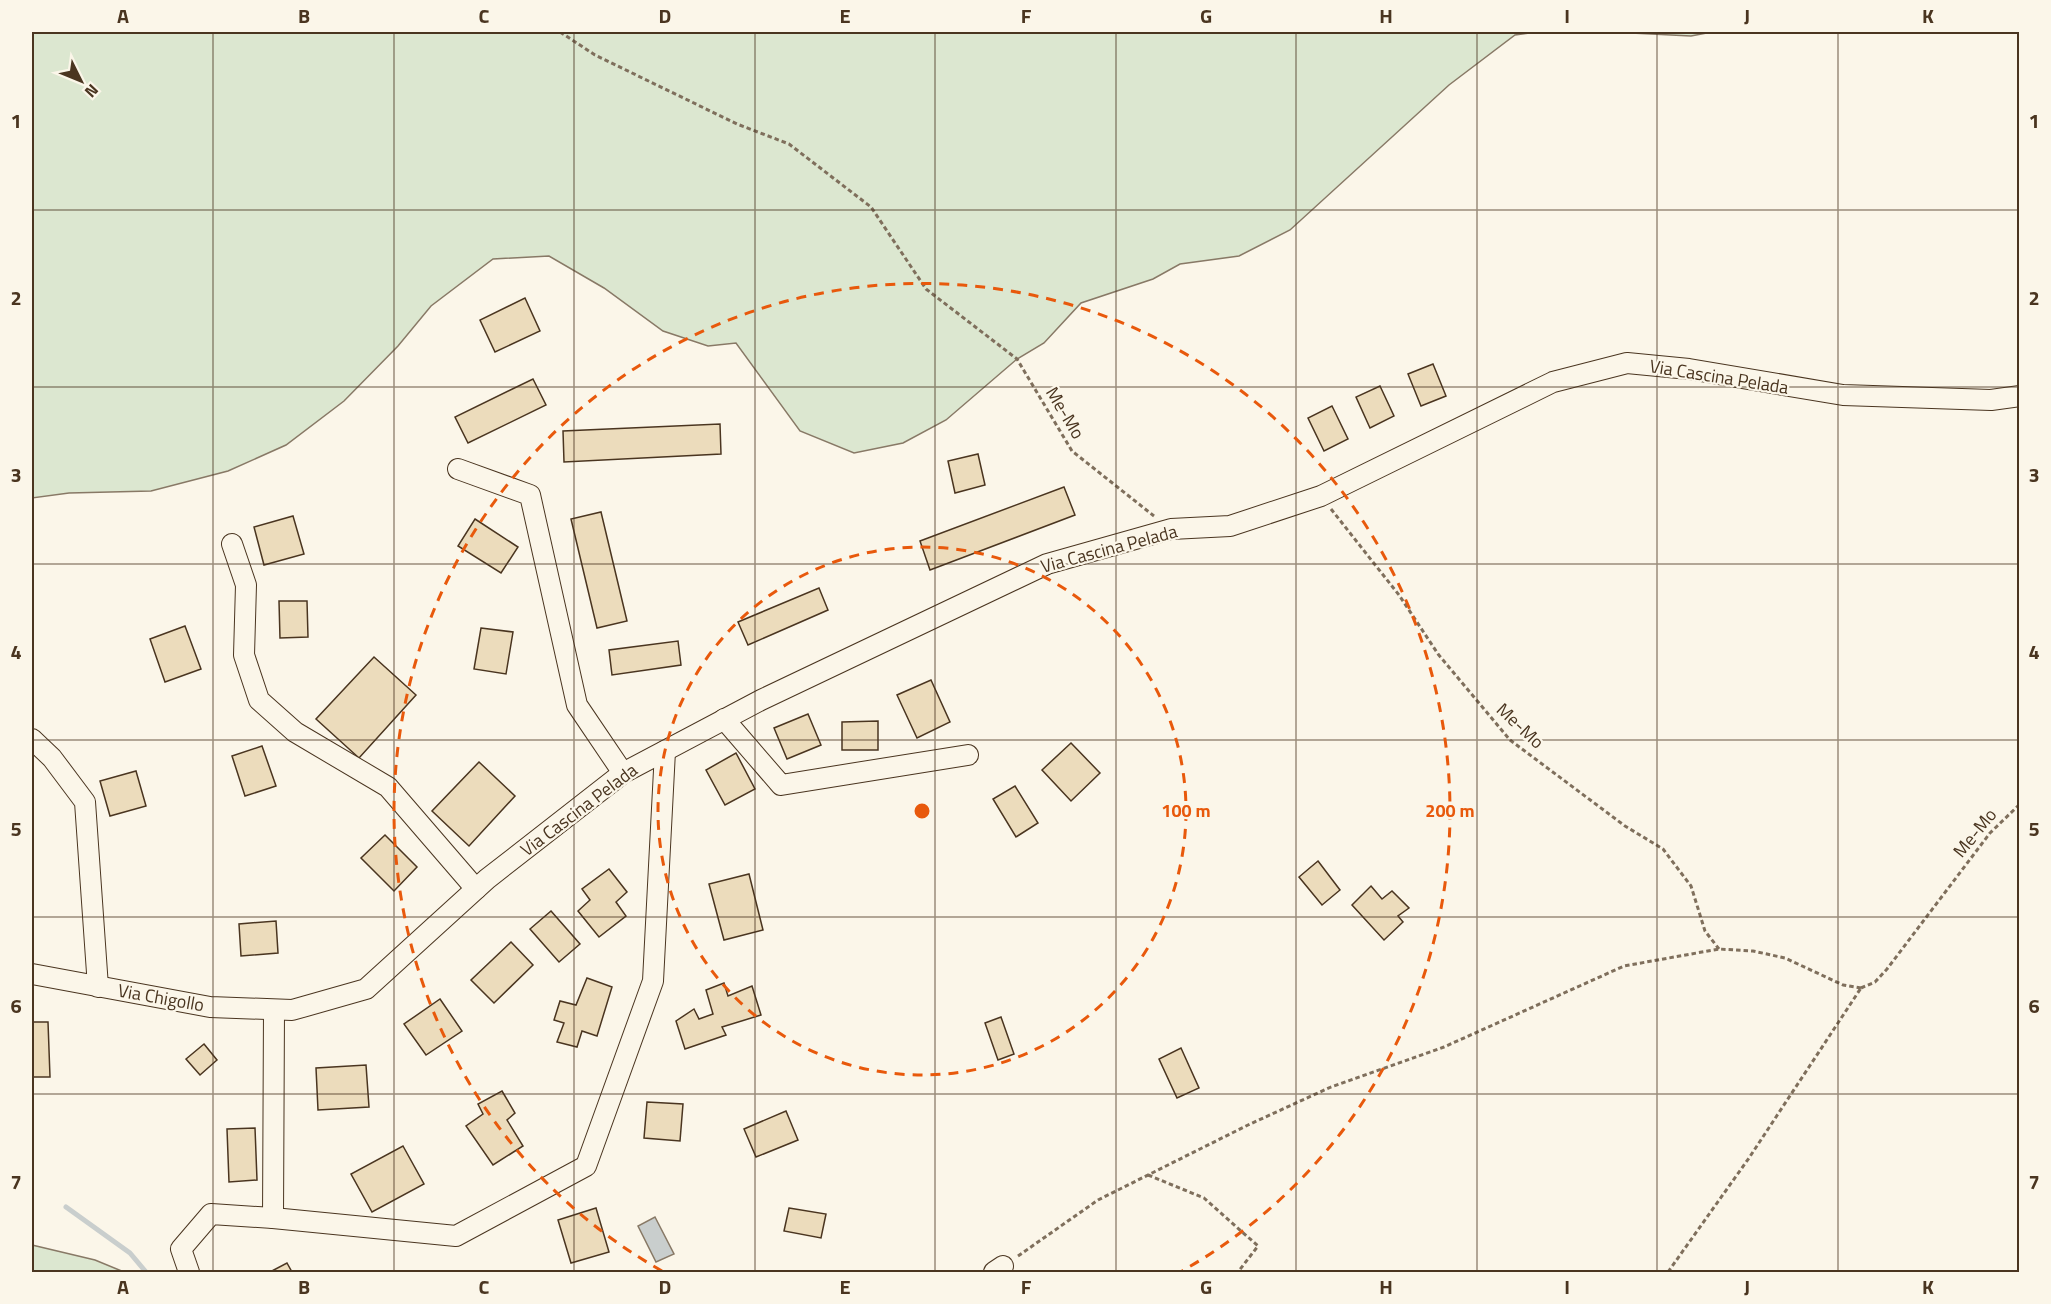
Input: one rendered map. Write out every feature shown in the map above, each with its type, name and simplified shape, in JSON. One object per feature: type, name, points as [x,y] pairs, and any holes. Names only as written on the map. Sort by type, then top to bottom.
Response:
[{"type":"street","name":"Via Cascina Pelada","points":[[283,1010],[366,989],[476,889],[623,773],[724,719],[1047,564],[1171,529],[1230,526],[1321,496],[1553,382],[1627,363],[1689,369],[1843,396],[1991,400],[2019,396]]},
{"type":"street","points":[[458,469],[530,495],[577,705],[623,773]]},
{"type":"street","points":[[232,544],[246,585],[244,655],[259,700],[295,732],[388,787],[476,889]]},
{"type":"street","points":[[724,719],[781,785],[968,755]]},
{"type":"street","points":[[32,739],[52,758],[85,802],[98,987]]},
{"type":"street","points":[[189,1272],[182,1249],[211,1214],[456,1236],[586,1166],[653,981],[665,751]]},
{"type":"street","name":"Via Chigollo","points":[[32,974],[210,1007],[283,1010]]},
{"type":"street","points":[[273,1218],[283,1010]]},
{"type":"path","name":"Me-Mo","points":[[560,32],[595,56],[737,124],[789,144],[871,207],[926,289],[974,323],[1017,359],[1072,452],[1171,529]]},
{"type":"path","name":"Me-Mo","points":[[1321,496],[1399,595],[1438,654],[1510,740],[1625,826],[1663,849],[1691,886],[1705,931],[1719,949]]},
{"type":"path","name":"Me-Mo","points":[[1861,988],[1875,982],[1887,969],[1990,833],[2019,804]]},
{"type":"path","points":[[999,1269],[1098,1200],[1248,1125],[1331,1088],[1444,1047],[1624,966],[1719,949],[1753,951],[1785,958],[1843,985],[1861,988],[1749,1158],[1668,1272]]},
{"type":"path","points":[[1148,1175],[1204,1198],[1258,1246],[1238,1272]]},
{"type":"green space","points":[[32,32],[1537,32],[1515,35],[1449,85],[1290,230],[1239,256],[1180,264],[1153,279],[1081,303],[1044,343],[1017,359],[946,420],[903,443],[854,453],[800,431],[736,343],[708,346],[663,331],[604,288],[549,256],[493,259],[431,306],[398,346],[344,401],[286,445],[228,471],[151,491],[69,493],[32,498]]},
{"type":"green space","points":[[1611,32],[1712,32],[1691,36]]},
{"type":"green space","points":[[32,1245],[95,1260],[124,1272],[32,1272]]},
{"type":"shaded area","points":[[655,1217],[674,1254],[656,1262],[638,1226]]},
{"type":"building","points":[[525,298],[540,331],[495,352],[480,320]]},
{"type":"building","points":[[1433,364],[1446,396],[1421,406],[1408,374]]},
{"type":"building","points":[[533,379],[546,405],[468,443],[455,417]]},
{"type":"building","points":[[1380,386],[1394,416],[1370,428],[1356,397]]},
{"type":"building","points":[[1332,406],[1348,439],[1324,451],[1308,418]]},
{"type":"building","points":[[720,424],[721,454],[564,462],[563,431]]},
{"type":"building","points":[[978,454],[985,485],[955,493],[948,461]]},
{"type":"building","points":[[1064,487],[1075,515],[930,570],[920,541]]},
{"type":"building","points":[[601,512],[627,621],[597,628],[571,519]]},
{"type":"building","points":[[293,516],[304,554],[264,565],[254,527]]},
{"type":"building","points":[[475,519],[518,547],[501,573],[458,546]]},
{"type":"building","points":[[819,588],[828,610],[748,645],[738,622]]},
{"type":"building","points":[[279,601],[307,601],[308,637],[280,638]]},
{"type":"building","points":[[185,626],[201,669],[165,682],[150,639]]},
{"type":"building","points":[[481,628],[513,632],[506,674],[474,669]]},
{"type":"building","points":[[678,641],[681,665],[612,675],[609,650]]},
{"type":"building","points":[[374,657],[416,695],[359,758],[316,719]]},
{"type":"building","points":[[931,680],[950,722],[917,738],[897,695]]},
{"type":"building","points":[[808,714],[821,745],[787,759],[774,728]]},
{"type":"building","points":[[878,721],[878,750],[842,750],[842,722]]},
{"type":"building","points":[[1071,743],[1100,773],[1071,801],[1042,770]]},
{"type":"building","points":[[262,746],[276,786],[245,796],[232,756]]},
{"type":"building","points":[[736,753],[755,789],[725,805],[706,770]]},
{"type":"building","points":[[479,762],[515,796],[469,846],[432,811]]},
{"type":"building","points":[[136,771],[146,806],[110,816],[100,781]]},
{"type":"building","points":[[1015,786],[1038,823],[1016,837],[993,799]]},
{"type":"building","points":[[385,835],[417,867],[394,891],[361,858]]},
{"type":"building","points":[[1318,861],[1340,890],[1322,905],[1299,877]]},
{"type":"building","points":[[609,869],[627,892],[616,902],[626,916],[599,937],[578,911],[590,900],[582,889]]},
{"type":"building","points":[[749,874],[763,930],[724,940],[709,884]]},
{"type":"building","points":[[1371,886],[1382,899],[1392,891],[1409,908],[1398,916],[1403,922],[1384,940],[1352,905]]},
{"type":"building","points":[[551,911],[580,944],[559,962],[530,929]]},
{"type":"building","points":[[276,921],[278,953],[241,956],[239,924]]},
{"type":"building","points":[[511,942],[533,965],[494,1003],[471,980]]},
{"type":"building","points":[[587,978],[612,987],[597,1036],[582,1031],[577,1047],[557,1042],[564,1023],[554,1020],[560,1001],[576,1005]]},
{"type":"building","points":[[724,983],[728,996],[752,986],[761,1015],[722,1027],[726,1035],[685,1049],[676,1021],[694,1009],[699,1019],[713,1014],[706,990]]},
{"type":"building","points":[[440,999],[462,1031],[426,1055],[404,1024]]},
{"type":"building","points":[[1001,1017],[1014,1054],[998,1060],[985,1023]]},
{"type":"building","points":[[32,1022],[48,1022],[50,1077],[32,1077]]},
{"type":"building","points":[[204,1044],[217,1060],[200,1075],[186,1059]]},
{"type":"building","points":[[1181,1048],[1199,1088],[1177,1098],[1159,1059]]},
{"type":"building","points":[[366,1065],[369,1107],[318,1110],[316,1068]]},
{"type":"building","points":[[502,1091],[515,1113],[507,1120],[523,1146],[493,1165],[466,1126],[483,1114],[478,1104]]},
{"type":"building","points":[[647,1102],[683,1104],[680,1141],[644,1138]]},
{"type":"building","points":[[786,1111],[798,1140],[756,1157],[744,1129]]},
{"type":"building","points":[[255,1128],[257,1180],[229,1182],[227,1129]]},
{"type":"building","points":[[403,1146],[424,1184],[372,1212],[351,1174]]},
{"type":"building","points":[[596,1208],[609,1252],[571,1263],[558,1220]]},
{"type":"building","points":[[789,1208],[826,1214],[821,1238],[784,1231]]},
{"type":"building","points":[[287,1263],[292,1272],[270,1272]]},
{"type":"waterway","points":[[66,1207],[130,1253],[146,1272]]}]
